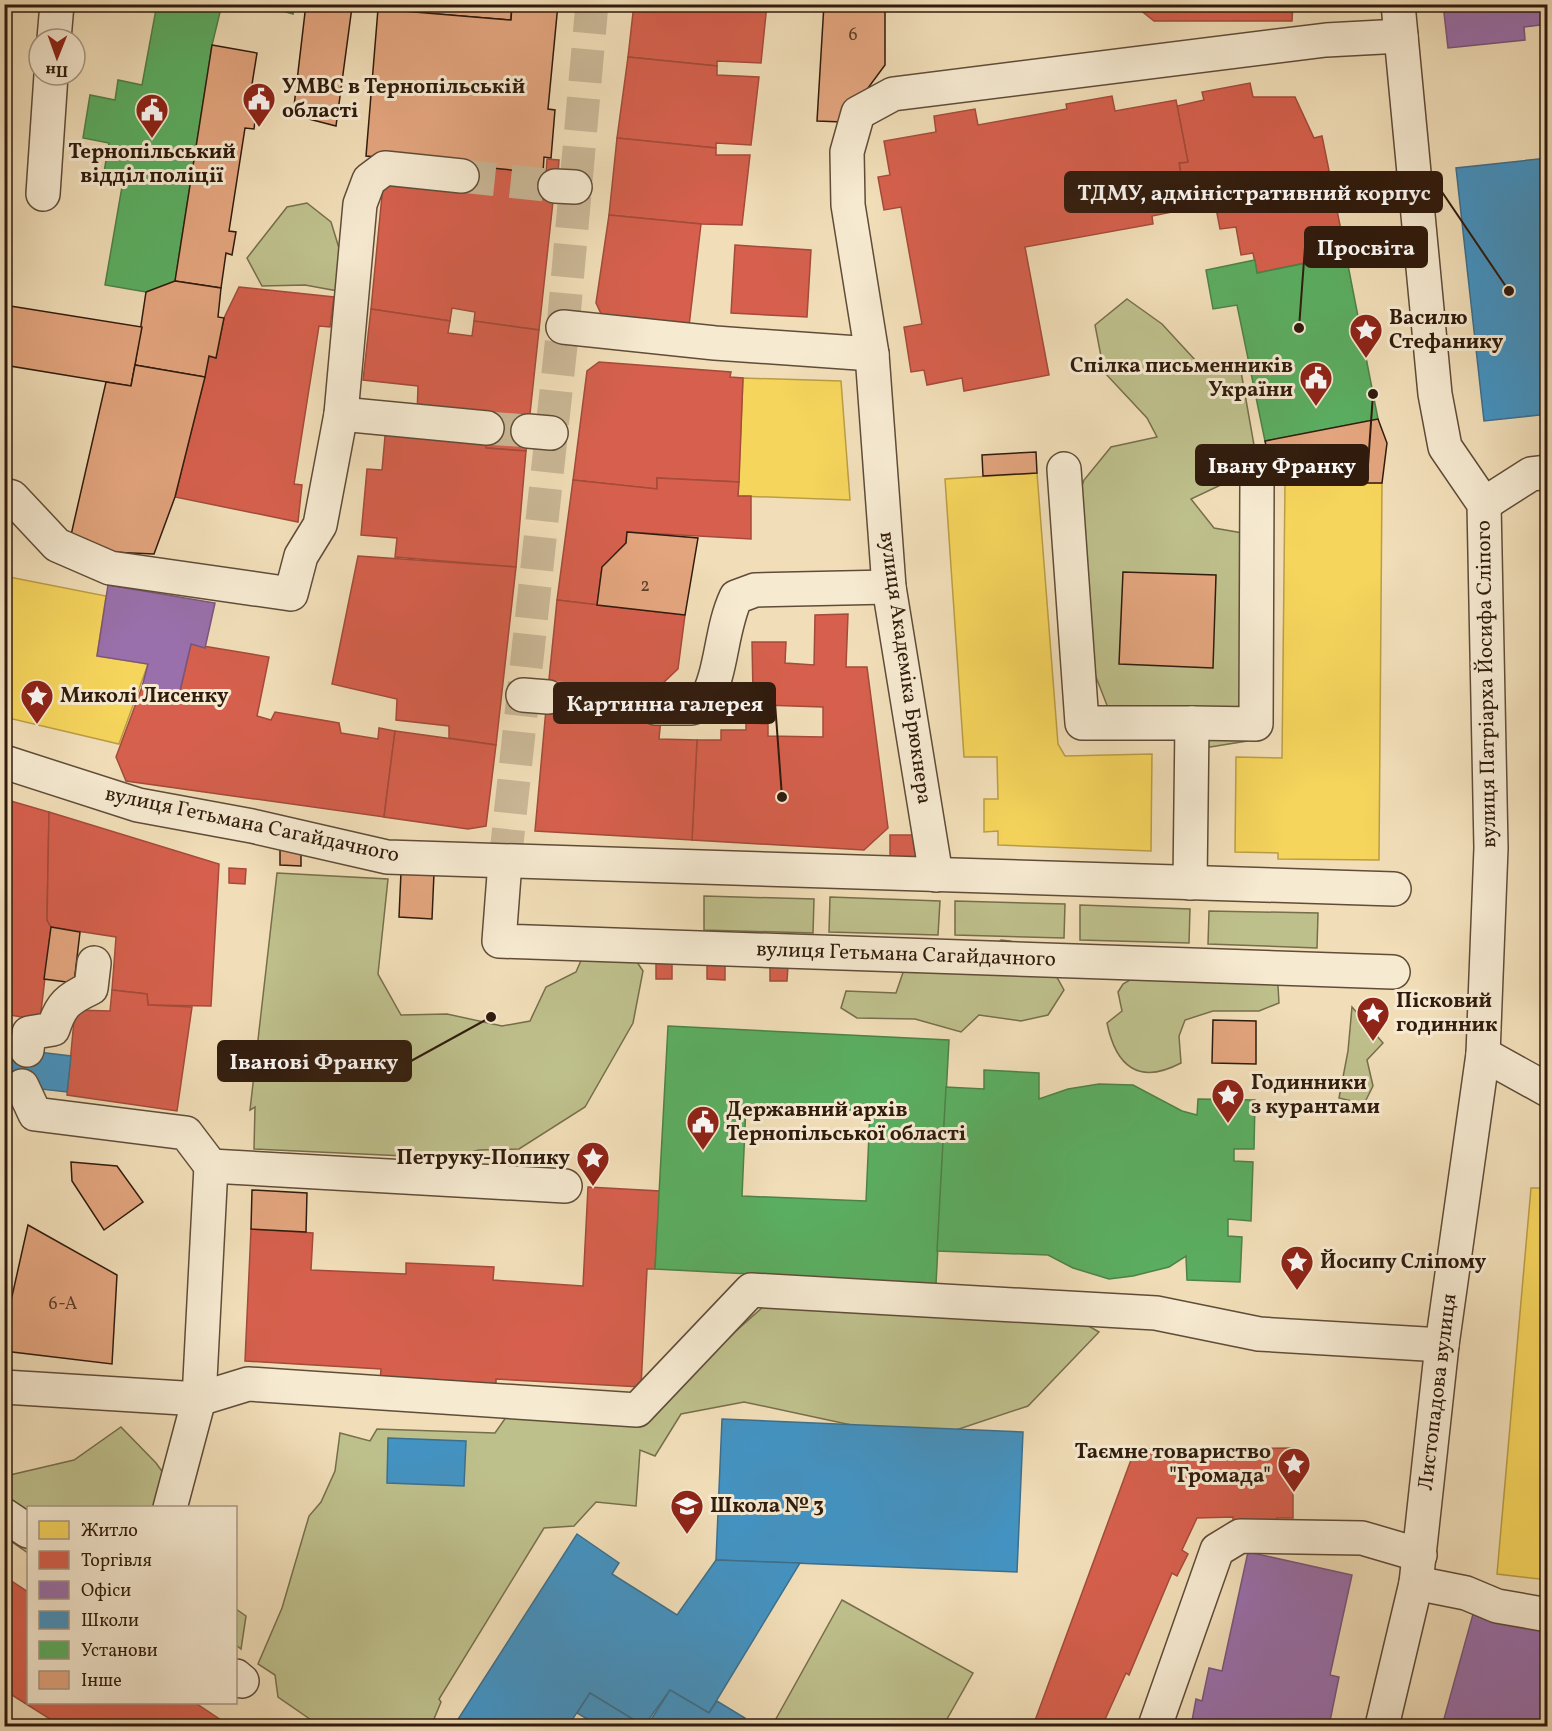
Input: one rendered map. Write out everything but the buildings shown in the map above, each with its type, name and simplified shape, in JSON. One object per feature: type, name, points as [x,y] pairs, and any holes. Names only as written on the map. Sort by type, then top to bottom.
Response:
[{"type":"street","points":[[55,27],[57,4]]},
{"type":"street","name":"вулиця Академіка Брюкнера","points":[[936,874],[889,587],[872,354],[848,205],[847,152],[858,113],[893,94],[1326,40],[1399,20]]},
{"type":"street","name":"вулиця Патріарха Йосифа Сліпого","points":[[1399,20],[1435,394],[1445,447],[1484,504],[1491,848],[1483,1054]]},
{"type":"street","points":[[43,194],[50,87]]},
{"type":"street","points":[[4,495],[12,497],[57,545],[110,568],[291,594],[301,556],[320,525],[341,414],[360,204],[369,180],[385,168],[462,176]]},
{"type":"street","points":[[563,327],[715,343],[872,354]]},
{"type":"street","points":[[341,414],[487,428]]},
{"type":"street","points":[[1064,469],[1082,723],[1256,724],[1257,484]]},
{"type":"street","points":[[1484,504],[1531,474],[1548,472]]},
{"type":"street","points":[[656,708],[691,708],[704,704],[712,691],[728,614],[736,597],[755,590],[889,587]]},
{"type":"street","points":[[1191,883],[1192,723]]},
{"type":"street","name":"вулиця Гетьмана Сагайдачного","points":[[4,762],[138,805],[252,826],[387,857],[1394,889]]},
{"type":"street","name":"вулиця Гетьмана Сагайдачного","points":[[505,862],[499,941],[1393,972]]},
{"type":"street","points":[[20,1037],[53,1029],[60,1009],[74,997],[91,988],[94,963]]},
{"type":"street","points":[[1483,1054],[1548,1090]]},
{"type":"street","name":"Листопадова вулиця","points":[[1382,1726],[1418,1569],[1442,1345],[1483,1054]]},
{"type":"street","points":[[22,1086],[34,1114],[186,1133],[211,1166],[199,1399],[171,1506]]},
{"type":"street","points":[[211,1166],[565,1186]]},
{"type":"street","points":[[4,1387],[199,1399],[248,1384],[636,1410],[752,1290],[1156,1313],[1258,1334],[1442,1345]]},
{"type":"street","points":[[4,1515],[27,1530]]},
{"type":"street","points":[[1155,1726],[1217,1550],[1240,1536],[1362,1538],[1418,1569],[1497,1606],[1548,1615]]},
{"type":"green space","points":[[307,203],[331,222],[350,284],[349,293],[305,285],[262,286],[247,258],[287,207]]},
{"type":"green space","points":[[1127,299],[1162,324],[1197,362],[1240,366],[1257,462],[1229,481],[1191,499],[1214,528],[1254,535],[1261,695],[1247,741],[1198,749],[1159,712],[1110,713],[1075,623],[1070,522],[1084,480],[1111,447],[1157,437],[1147,418],[1104,372],[1095,325]]},
{"type":"green space","points":[[277,873],[388,879],[378,974],[401,1015],[447,1014],[502,1026],[530,1021],[546,987],[576,972],[586,949],[620,937],[643,971],[633,1023],[585,1107],[519,1149],[479,1150],[448,1158],[254,1149],[255,1107],[250,1110]]},
{"type":"green space","points":[[704,896],[814,899],[813,933],[704,930]]},
{"type":"green space","points":[[830,897],[940,901],[938,935],[829,932]]},
{"type":"green space","points":[[955,901],[1065,904],[1064,938],[955,935]]},
{"type":"green space","points":[[1080,905],[1190,909],[1189,943],[1080,940]]},
{"type":"green space","points":[[1209,911],[1318,913],[1317,948],[1208,944]]},
{"type":"green space","points":[[1001,940],[1012,941],[1031,949],[1059,980],[1064,990],[1048,1015],[1021,1021],[979,1015],[961,1032],[915,1019],[857,1018],[841,1008],[846,991],[896,993],[908,958],[980,959]]},
{"type":"green space","points":[[1140,956],[1267,972],[1278,986],[1279,1003],[1259,1011],[1213,1011],[1185,1020],[1179,1036],[1181,1063],[1153,1072],[1142,1072],[1123,1061],[1116,1051],[1107,1023],[1122,1011],[1118,992],[1123,984],[1130,980]]},
{"type":"green space","points":[[1352,1007],[1383,1043],[1367,1060],[1373,1086],[1364,1104],[1339,1098],[1348,1051]]},
{"type":"green space","points":[[821,1299],[1061,1310],[1099,1332],[1028,1406],[947,1433],[856,1426],[744,1402],[681,1414],[655,1456],[640,1450],[636,1506],[596,1502],[574,1526],[544,1528],[439,1699],[441,1702],[431,1726],[320,1726],[278,1697],[275,1675],[258,1664],[282,1608],[309,1516],[321,1502],[335,1471],[340,1433],[370,1441],[377,1429],[495,1433],[509,1413],[667,1392],[763,1307]]},
{"type":"green space","points":[[121,1427],[156,1463],[180,1496],[177,1506],[27,1506],[27,1552],[5,1537],[5,1479],[10,1475],[74,1460]]},
{"type":"green space","points":[[842,1600],[973,1673],[943,1726],[772,1726]]},
{"type":"green space","points":[[237,1610],[246,1616],[241,1649],[237,1646]]},
{"type":"tunnel","points":[[505,862],[563,327],[592,4]]},
{"type":"tunnel","points":[[462,176],[555,186]]},
{"type":"tunnel","points":[[487,428],[528,431]]},
{"type":"tunnel","points":[[548,697],[656,708]]},
{"type":"place","name":"УМВС в Тернопільській області","points":[[259,128]]},
{"type":"place","name":"Тернопільський відділ поліції","points":[[152,139]]},
{"type":"place","name":"ТДМУ, адміністративний корпус","points":[[1509,291]]},
{"type":"place","name":"Просвіта","points":[[1299,328]]},
{"type":"place","name":"Василю Стефанику","points":[[1366,359]]},
{"type":"place","name":"Івану Франку","points":[[1373,394]]},
{"type":"place","name":"Спілка письменників України","points":[[1316,407]]},
{"type":"place","name":"Миколі Лисенку","points":[[37,725]]},
{"type":"place","name":"Картинна галерея","points":[[782,797]]},
{"type":"place","name":"Іванові Франку","points":[[491,1017]]},
{"type":"place","name":"Пісковий годинник","points":[[1373,1042]]},
{"type":"place","name":"Годинники з курантами","points":[[1228,1124]]},
{"type":"place","name":"Державний архів Тернопільської області","points":[[703,1151]]},
{"type":"place","name":"Петруку-Попику","points":[[593,1187]]},
{"type":"place","name":"Йосипу Сліпому","points":[[1297,1291]]},
{"type":"place","name":"Таємне товариство \"Громада\"","points":[[1294,1493]]},
{"type":"place","name":"Школа № 3","points":[[687,1535]]}]
